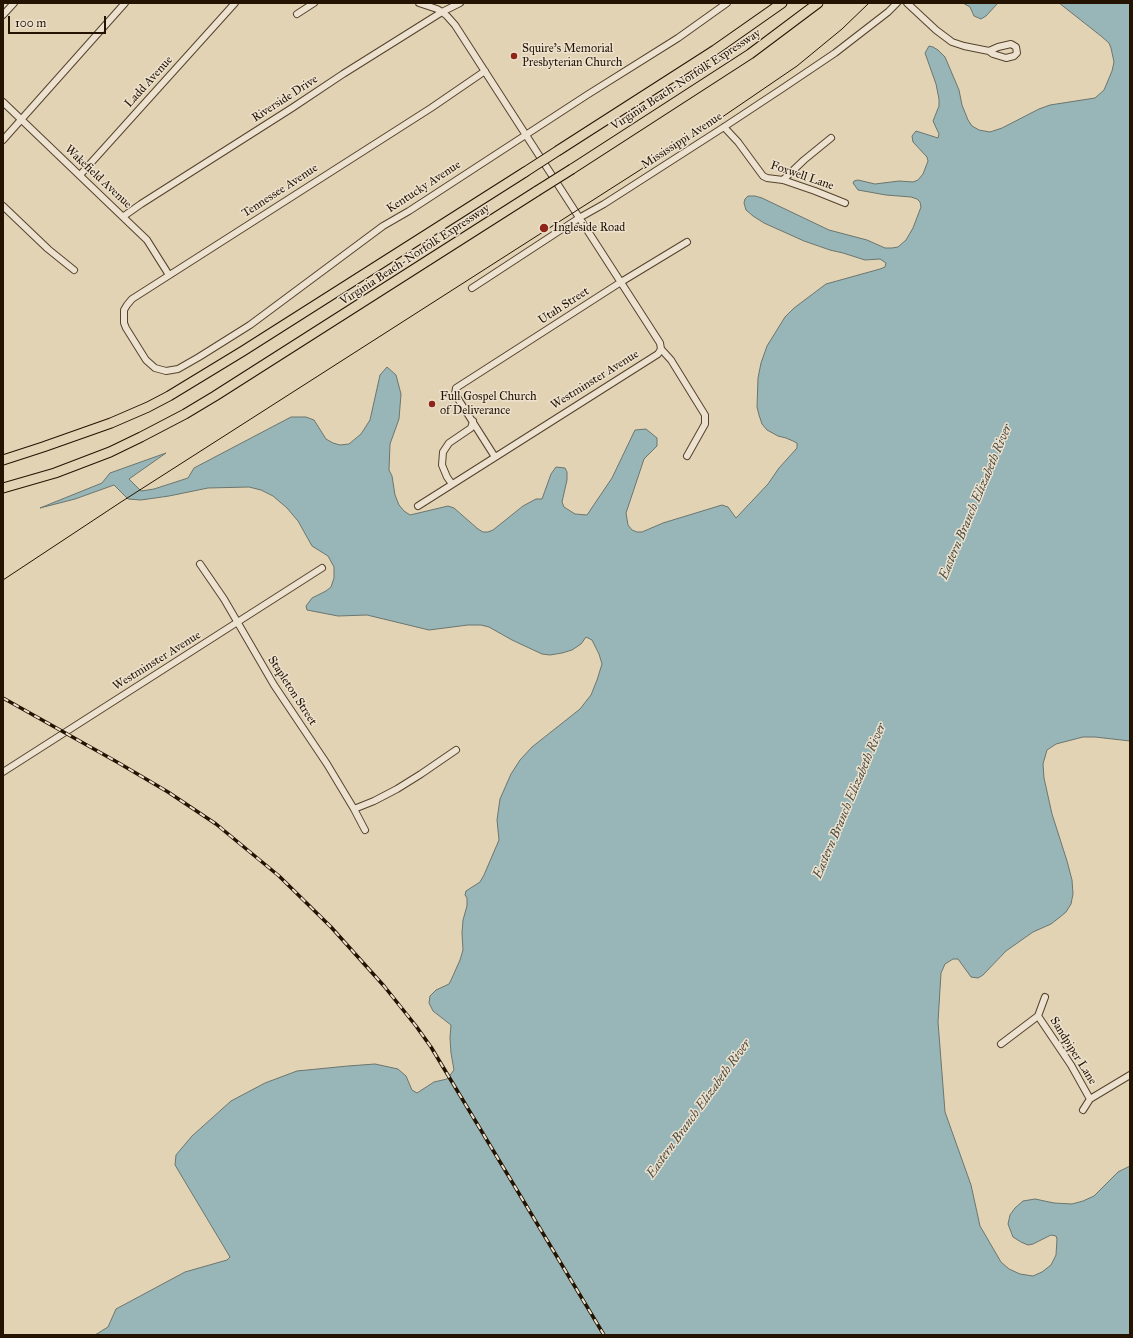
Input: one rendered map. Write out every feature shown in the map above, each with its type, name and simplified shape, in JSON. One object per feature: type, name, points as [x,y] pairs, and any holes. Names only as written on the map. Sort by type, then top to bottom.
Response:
[{"type":"highway","name":"Virginia Beach-Norfolk Expressway","points":[[3,460],[104,426],[169,396],[525,172],[715,50],[782,3]]},
{"type":"highway","name":"Virginia Beach-Norfolk Expressway","points":[[3,488],[55,473],[110,452],[185,414],[572,169],[750,54],[818,3]]},
{"type":"street","points":[[3,140],[125,3]]},
{"type":"street","name":"Ladd Avenue","points":[[80,175],[235,3]]},
{"type":"street","points":[[297,14],[314,3]]},
{"type":"street","points":[[419,3],[442,12],[455,25],[660,343],[661,350],[671,360],[705,415],[705,424],[687,456]]},
{"type":"street","points":[[442,12],[446,3]]},
{"type":"street","name":"Riverside Drive","points":[[124,216],[442,12],[460,3]]},
{"type":"street","name":"Kentucky Avenue","points":[[138,348],[151,365],[160,370],[173,370],[192,361],[250,325],[383,226],[409,211],[678,38],[727,3]]},
{"type":"street","name":"Mississippi Avenue","points":[[472,288],[579,218],[604,204],[724,127],[835,53],[888,12],[897,3]]},
{"type":"street","points":[[907,3],[936,30],[952,42],[989,51]]},
{"type":"street","points":[[3,15],[10,4]]},
{"type":"street","name":"Tennessee Avenue","points":[[138,348],[126,328],[123,316],[124,310],[132,299],[431,108],[485,71]]},
{"type":"street","name":"Wakefield Avenue","points":[[3,102],[124,216],[152,246],[170,275]]},
{"type":"street","name":"Foxwell Lane","points":[[724,127],[738,142],[763,176],[769,179],[783,180],[845,203]]},
{"type":"street","points":[[783,180],[804,160],[831,138]]},
{"type":"street","points":[[3,206],[48,249],[74,270]]},
{"type":"street","name":"Utah Street","points":[[473,421],[455,394],[456,388],[621,282],[687,242]]},
{"type":"street","name":"Westminster Avenue","points":[[418,506],[658,354],[661,350]]},
{"type":"street","points":[[473,421],[495,456]]},
{"type":"street","points":[[452,484],[442,465],[443,452],[449,443],[471,428],[473,421]]},
{"type":"street","name":"Stapleton Street","points":[[200,564],[224,599],[274,685],[327,764],[365,830]]},
{"type":"street","name":"Westminster Avenue","points":[[3,772],[322,568]]},
{"type":"street","points":[[354,809],[397,789],[456,750]]},
{"type":"street","name":"Sandpiper Lane","points":[[1001,1044],[1038,1016],[1045,997]]},
{"type":"street","name":"Sandpiper Lane","points":[[1038,1016],[1071,1065],[1090,1098]]},
{"type":"street","points":[[1083,1110],[1090,1098],[1130,1075]]},
{"type":"water","points":[[963,3],[998,3],[986,16],[981,19],[974,16],[970,7]]},
{"type":"water","name":"Eastern Branch Elizabeth River","points":[[1059,3],[1130,3],[1130,741],[1083,737],[1056,744],[1047,750],[1043,764],[1044,778],[1052,814],[1072,880],[1073,894],[1071,904],[1066,912],[1051,924],[1033,932],[1006,951],[983,975],[978,978],[971,977],[958,959],[953,959],[945,964],[941,973],[938,1022],[945,1112],[971,1185],[980,1226],[1001,1262],[1009,1269],[1020,1274],[1033,1276],[1042,1272],[1051,1265],[1056,1255],[1056,1236],[1051,1235],[1028,1245],[1013,1237],[1008,1224],[1010,1215],[1023,1201],[1035,1199],[1054,1203],[1072,1204],[1083,1201],[1094,1196],[1118,1172],[1130,1166],[1130,1335],[95,1335],[108,1327],[116,1309],[185,1272],[227,1260],[230,1257],[175,1165],[176,1155],[192,1136],[231,1101],[265,1083],[297,1071],[375,1064],[398,1069],[406,1076],[412,1090],[417,1093],[434,1082],[447,1079],[454,1070],[450,1038],[451,1025],[433,1011],[429,1003],[430,996],[436,990],[449,984],[460,960],[463,950],[463,920],[467,906],[467,898],[465,895],[466,891],[480,882],[499,840],[497,820],[500,799],[511,774],[520,760],[532,747],[580,709],[591,695],[602,664],[592,640],[586,637],[581,644],[572,650],[550,655],[542,654],[489,627],[481,625],[468,625],[429,630],[367,615],[338,616],[307,610],[306,606],[312,598],[331,587],[334,578],[334,567],[328,556],[312,546],[298,521],[287,508],[273,496],[261,490],[249,487],[208,488],[141,500],[128,499],[114,485],[75,499],[40,508],[102,483],[110,473],[166,453],[129,479],[141,491],[154,489],[188,478],[194,468],[291,417],[306,417],[314,420],[326,439],[340,445],[349,444],[361,434],[370,420],[380,375],[387,367],[396,375],[401,394],[399,419],[390,444],[389,470],[392,476],[395,495],[399,505],[410,515],[448,506],[454,508],[478,529],[483,532],[488,532],[493,530],[523,506],[536,499],[542,499],[551,474],[556,467],[565,468],[567,472],[567,480],[562,502],[564,507],[575,514],[587,515],[612,478],[635,430],[646,429],[657,438],[657,446],[644,459],[626,513],[628,525],[632,530],[642,532],[663,523],[722,505],[728,507],[736,518],[768,484],[779,468],[797,448],[797,443],[767,430],[762,424],[759,415],[757,407],[758,378],[767,346],[785,317],[794,308],[826,284],[880,269],[885,267],[886,263],[880,259],[865,260],[830,250],[804,241],[764,223],[746,210],[744,203],[745,199],[748,196],[762,198],[829,230],[867,240],[885,248],[898,247],[906,240],[913,228],[921,207],[920,202],[911,197],[886,195],[858,190],[853,183],[854,181],[858,180],[875,184],[899,181],[913,182],[918,180],[923,174],[928,161],[927,157],[913,142],[912,136],[916,131],[938,138],[939,134],[933,121],[939,106],[939,99],[936,84],[925,53],[929,46],[938,50],[945,57],[959,90],[962,105],[968,120],[972,126],[979,130],[990,132],[1002,128],[1039,109],[1050,105],[1095,98],[1104,90],[1114,62],[1109,43]]},
{"type":"tram line","points":[[3,580],[121,502],[715,122],[797,66],[842,29],[869,3]]},
{"type":"railway","points":[[3,698],[168,792],[216,824],[279,876],[331,927],[384,986],[431,1047],[604,1335]]},
{"type":"place","name":"Squire's Memorial Presbyterian Church","points":[[514,56]]},
{"type":"place","name":"Ingleside Road","points":[[544,228]]},
{"type":"place","name":"Full Gospel Church of Deliverance","points":[[432,404]]}]
